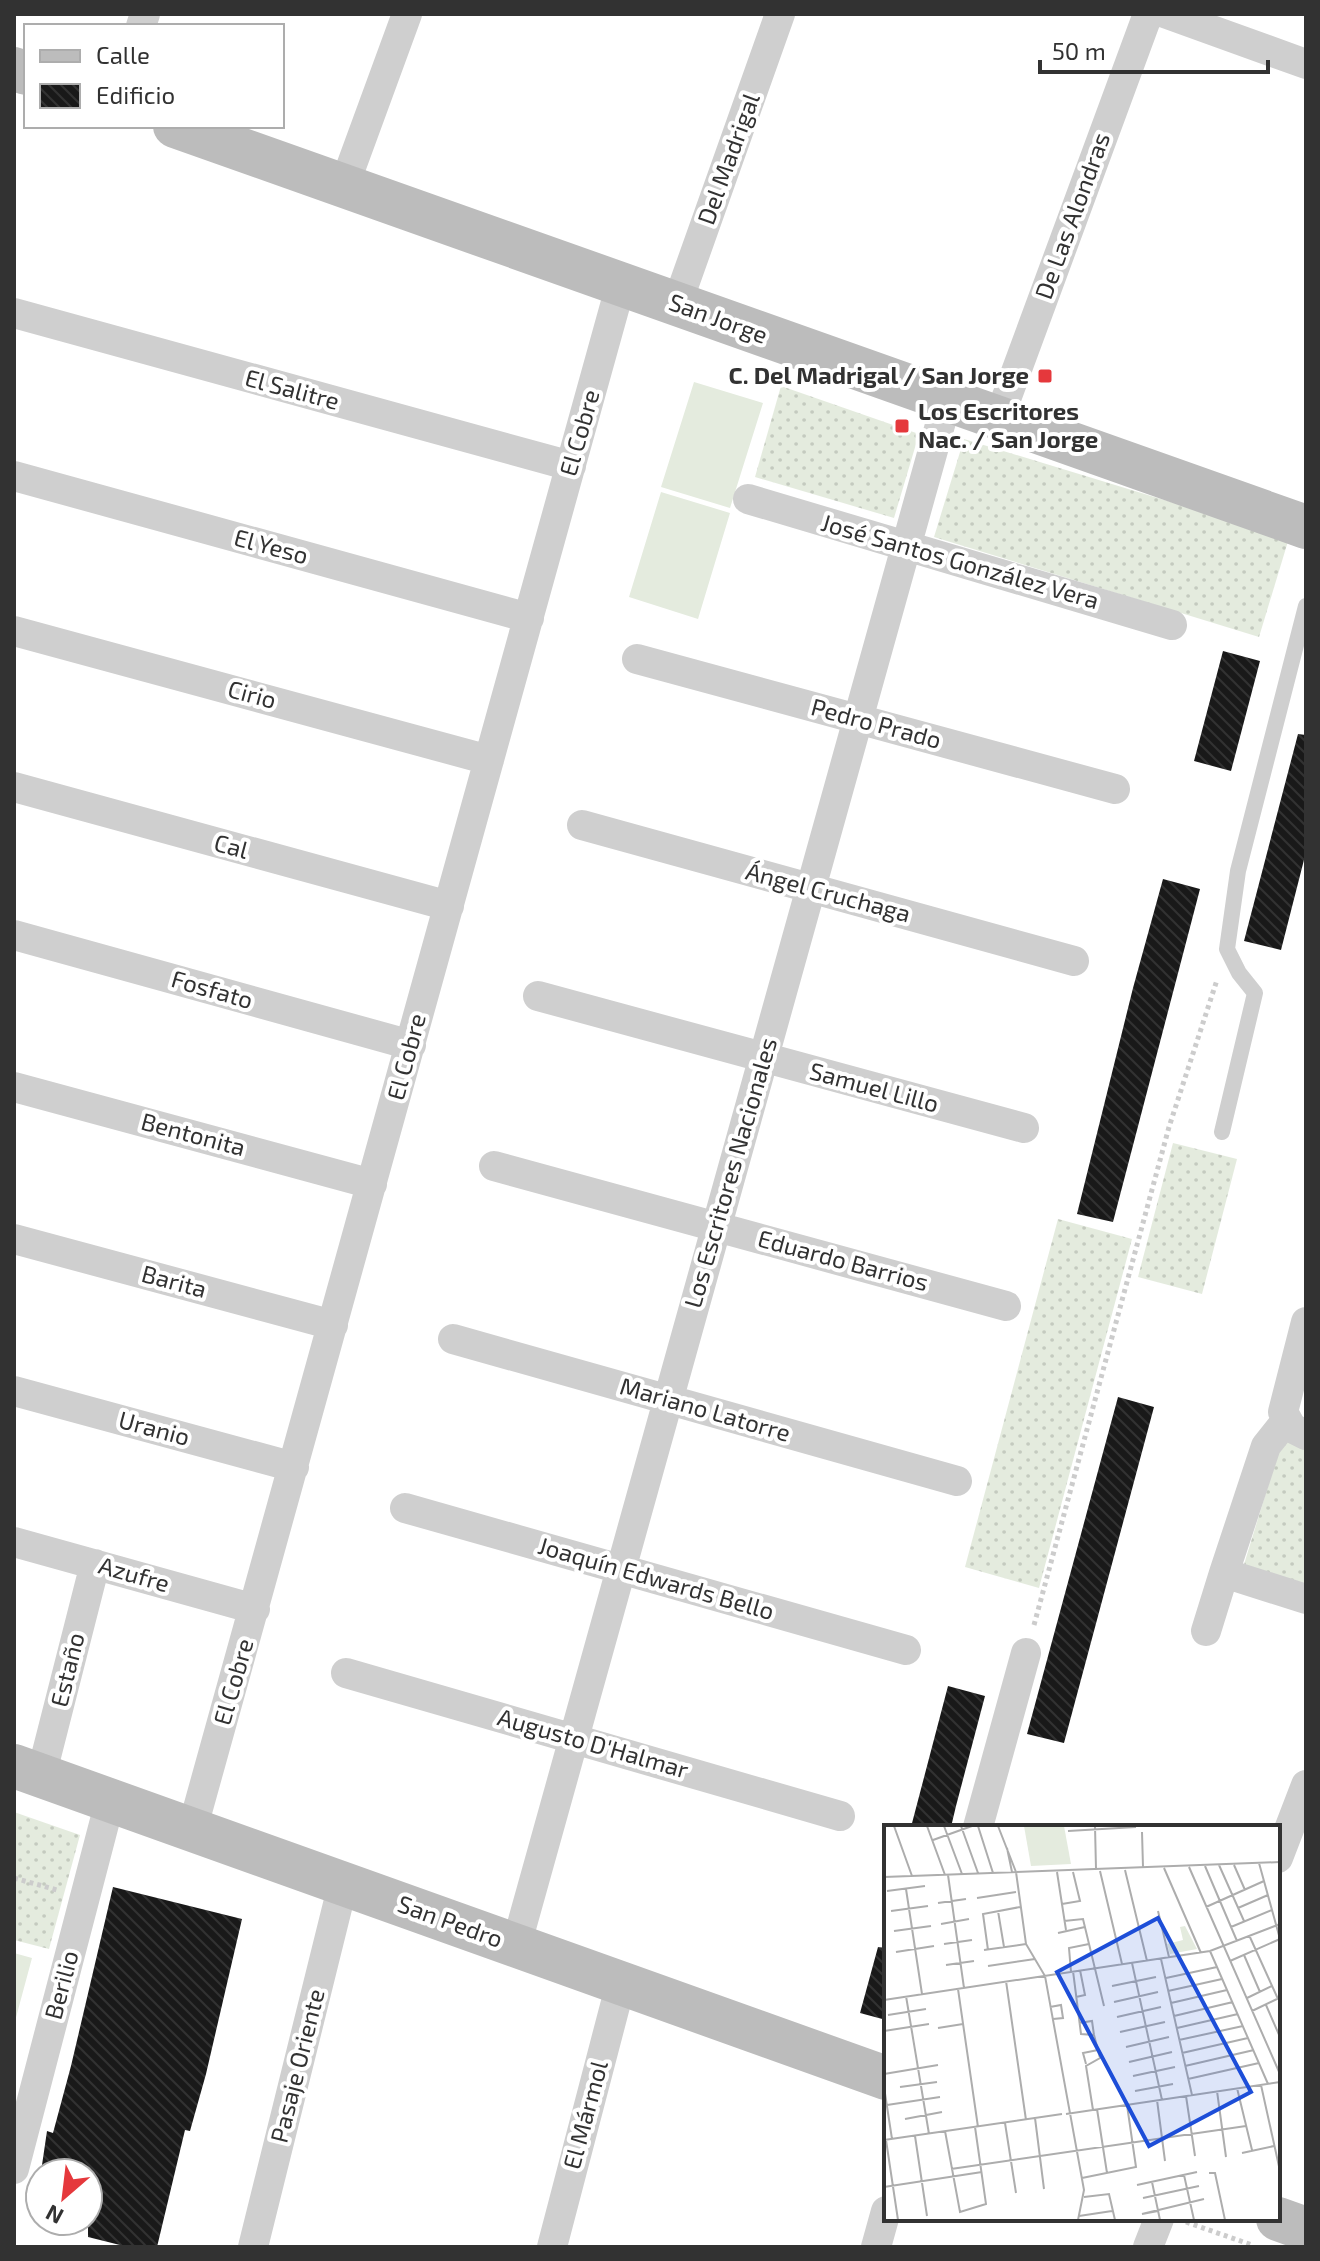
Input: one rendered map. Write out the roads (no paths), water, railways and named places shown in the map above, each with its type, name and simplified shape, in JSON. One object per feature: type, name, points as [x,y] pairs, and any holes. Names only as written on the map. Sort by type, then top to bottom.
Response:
[{"type":"street","points":[[344,186],[407,14]]},
{"type":"street","name":"Del Madrigal","points":[[677,304],[780,14]]},
{"type":"street","name":"De Las Alondras","points":[[999,418],[1148,14]]},
{"type":"street","points":[[1167,14],[1306,64]]},
{"type":"street","name":"San Jorge","points":[[181,128],[1306,527]]},
{"type":"street","name":"El Cobre","points":[[192,1830],[621,284]]},
{"type":"street","name":"El Salitre","points":[[14,313],[571,466]]},
{"type":"street","name":"Los Escritores Nacionales","points":[[516,1946],[947,400]]},
{"type":"street","name":"El Yeso","points":[[14,476],[529,618]]},
{"type":"street","name":"José Santos González Vera","points":[[748,499],[1172,625]]},
{"type":"street","name":"Cirio","points":[[14,631],[489,760]]},
{"type":"street","name":"Pedro Prado","points":[[637,659],[1115,789]]},
{"type":"street","name":"Cal","points":[[14,787],[449,906]]},
{"type":"street","name":"Ángel Cruchaga","points":[[582,825],[1074,961]]},
{"type":"street","name":"Fosfato","points":[[14,935],[411,1045]]},
{"type":"street","name":"Samuel Lillo","points":[[538,996],[1024,1128]]},
{"type":"street","name":"Bentonita","points":[[14,1087],[372,1184]]},
{"type":"street","name":"Eduardo Barrios","points":[[494,1166],[1006,1306]]},
{"type":"street","name":"Barita","points":[[14,1239],[333,1325]]},
{"type":"street","points":[[1206,1631],[1266,1446],[1296,1428],[1284,1403],[1306,1322]]},
{"type":"street","name":"Mariano Latorre","points":[[453,1339],[957,1481]]},
{"type":"street","name":"Uranio","points":[[14,1391],[294,1467]]},
{"type":"street","name":"Joaquín Edwards Bello","points":[[405,1508],[906,1650]]},
{"type":"street","name":"Azufre","points":[[14,1542],[255,1609]]},
{"type":"street","name":"Estaño","points":[[28,1771],[95,1564]]},
{"type":"street","points":[[1224,1573],[1306,1599]]},
{"type":"street","points":[[979,1825],[1026,1653]]},
{"type":"street","name":"Augusto D'Halmar","points":[[346,1673],[840,1816]]},
{"type":"street","name":"San Pedro","points":[[28,1771],[884,2077]]},
{"type":"street","points":[[1280,1853],[1306,1785]]},
{"type":"street","name":"Berilio","points":[[14,2169],[110,1801]]},
{"type":"street","name":"Pasaje Oriente","points":[[253,2247],[343,1884]]},
{"type":"street","name":"El Mármol","points":[[552,2247],[621,1983]]},
{"type":"street","points":[[876,2247],[884,2218]]},
{"type":"street","points":[[1280,2220],[1306,2229]]},
{"type":"street","points":[[1148,2247],[1158,2221]]},
{"type":"lane","points":[[1222,1132],[1255,993],[1239,973],[1227,949],[1238,871],[1306,606]]},
{"type":"place","name":"C. Del Madrigal / San Jorge","points":[[1045,376]]},
{"type":"place","name":"Los Escritores Nac. / San Jorge","points":[[902,426]]}]
